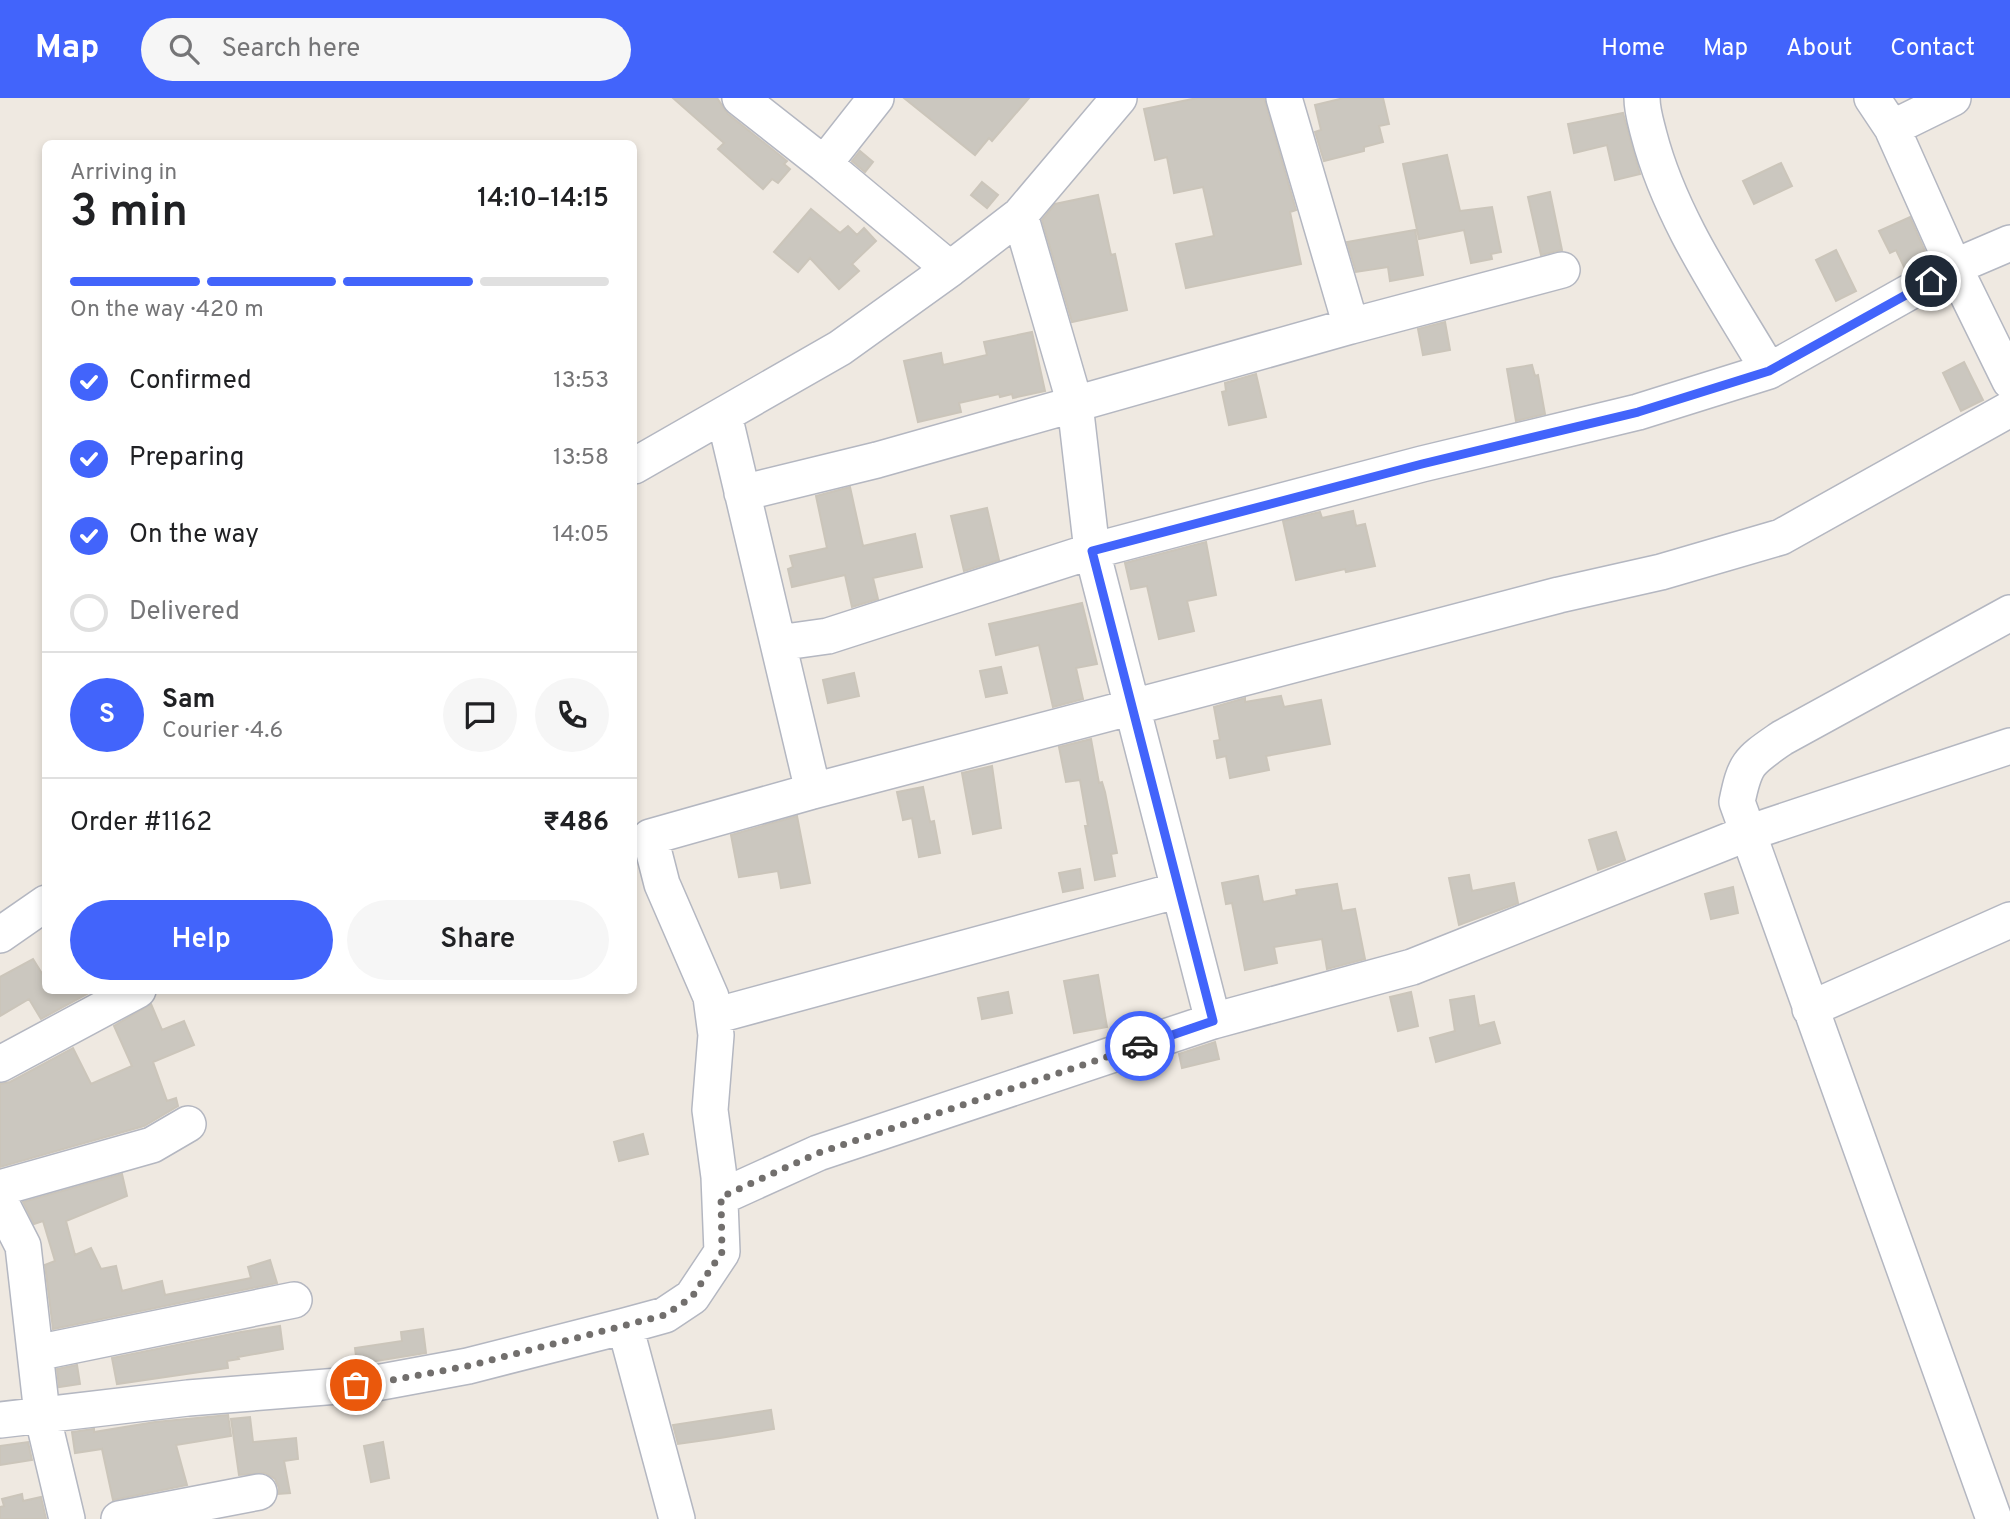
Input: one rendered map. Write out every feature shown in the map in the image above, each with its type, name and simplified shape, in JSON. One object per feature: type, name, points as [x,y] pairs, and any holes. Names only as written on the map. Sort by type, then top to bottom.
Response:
[{"type":"street","points":[[740,98],[950,269]]},
{"type":"street","points":[[824,164],[876,98]]},
{"type":"street","points":[[637,464],[840,348],[950,269],[1020,215],[1119,98]]},
{"type":"street","points":[[1284,98],[1351,326]]},
{"type":"street","points":[[1642,98],[1642,108],[1656,163],[1692,242],[1769,371]]},
{"type":"street","points":[[1872,98],[1892,128],[1954,268],[2010,381]]},
{"type":"street","points":[[1892,128],[1953,98]]},
{"type":"street","points":[[1020,215],[1075,404],[1092,551],[1213,1021]]},
{"type":"street","points":[[778,643],[828,636],[1092,551],[1422,464],[1638,412],[1769,371],[1954,268],[2010,243]]},
{"type":"street","points":[[742,493],[877,460],[1351,326],[1562,270]]},
{"type":"street","points":[[0,1420],[188,1398],[376,1383],[468,1366],[625,1326],[665,1315],[692,1297],[722,1252],[721,1197],[710,1110],[716,1035],[711,997],[662,884],[650,837],[1131,706],[1559,595],[1661,572],[1780,537],[2010,409]]},
{"type":"street","points":[[724,415],[813,791]]},
{"type":"street","points":[[1994,1519],[1737,802],[1742,776],[1753,759],[1782,738],[2010,613]]},
{"type":"street","points":[[721,1197],[818,1153],[1213,1021],[1412,967],[1748,833],[2010,746]]},
{"type":"street","points":[[714,1016],[1179,890]]},
{"type":"street","points":[[0,936],[42,906]]},
{"type":"street","points":[[1811,1009],[2010,920]]},
{"type":"street","points":[[0,1064],[131,994]]},
{"type":"street","points":[[0,1188],[152,1145],[188,1124]]},
{"type":"street","points":[[0,1201],[23,1246],[42,1414],[67,1519]]},
{"type":"street","points":[[36,1353],[294,1300]]},
{"type":"street","points":[[625,1326],[677,1519]]},
{"type":"street","points":[[119,1519],[258,1492]]},
{"type":"building","points":[[673,98],[717,98],[728,114],[787,161],[784,164],[790,169],[778,183],[772,179],[763,189],[718,149],[724,143]]},
{"type":"building","points":[[904,98],[1029,98],[992,141],[989,138],[975,155]]},
{"type":"building","points":[[1197,98],[1264,98],[1296,210],[1290,212],[1301,264],[1186,288],[1176,244],[1214,236],[1203,187],[1174,193],[1167,157],[1155,160],[1144,109]]},
{"type":"building","points":[[1344,98],[1383,98],[1389,124],[1379,126],[1383,142],[1364,147],[1364,151],[1324,161],[1315,132],[1321,130],[1315,105]]},
{"type":"building","points":[[1623,113],[1640,174],[1615,180],[1607,145],[1574,153],[1568,124]]},
{"type":"building","points":[[860,151],[873,162],[865,172],[852,161]]},
{"type":"building","points":[[1447,155],[1460,211],[1492,207],[1501,252],[1491,254],[1492,259],[1471,263],[1464,230],[1419,239],[1403,164]]},
{"type":"building","points":[[1781,163],[1792,186],[1754,204],[1743,181]]},
{"type":"building","points":[[982,182],[998,195],[987,208],[971,195]]},
{"type":"building","points":[[1550,192],[1562,250],[1541,255],[1528,197]]},
{"type":"building","points":[[1098,195],[1127,310],[1072,322],[1042,220],[1055,204]]},
{"type":"building","points":[[811,209],[840,233],[848,226],[857,235],[864,228],[876,241],[852,264],[859,271],[839,289],[810,258],[798,272],[774,252]]},
{"type":"building","points":[[1910,217],[1928,258],[1906,271],[1896,250],[1890,253],[1879,231]]},
{"type":"building","points":[[1415,230],[1423,275],[1390,281],[1388,267],[1356,272],[1347,242]]},
{"type":"building","points":[[1836,250],[1856,291],[1836,301],[1816,260]]},
{"type":"building","points":[[1445,322],[1450,350],[1423,355],[1418,329]]},
{"type":"building","points":[[1032,332],[1045,391],[1013,398],[1012,394],[1000,397],[999,394],[959,403],[961,412],[918,422],[904,361],[941,353],[943,365],[987,355],[984,342]]},
{"type":"building","points":[[1964,362],[1983,400],[1961,411],[1943,373]]},
{"type":"building","points":[[1532,365],[1535,376],[1538,375],[1545,414],[1516,421],[1507,369]]},
{"type":"building","points":[[1256,374],[1266,417],[1229,425],[1222,392],[1226,391],[1225,383]]},
{"type":"building","points":[[850,487],[863,546],[915,534],[922,567],[873,578],[878,599],[852,607],[845,575],[792,587],[788,569],[793,567],[790,556],[827,548],[816,496]]},
{"type":"building","points":[[987,508],[999,560],[964,571],[951,516]]},
{"type":"building","points":[[1353,511],[1356,526],[1365,524],[1375,566],[1346,572],[1345,569],[1296,580],[1283,521],[1320,512],[1322,518]]},
{"type":"building","points":[[1206,542],[1216,595],[1187,601],[1194,631],[1159,639],[1147,586],[1131,589],[1125,563]]},
{"type":"building","points":[[1082,603],[1097,664],[1076,668],[1083,699],[1053,707],[1039,645],[996,655],[989,624]]},
{"type":"building","points":[[1001,667],[1007,693],[986,697],[980,671]]},
{"type":"building","points":[[854,673],[859,696],[828,703],[823,680]]},
{"type":"building","points":[[1281,696],[1284,707],[1321,700],[1330,744],[1266,756],[1269,770],[1230,778],[1226,756],[1217,758],[1214,741],[1220,740],[1214,707],[1245,698],[1245,702]]},
{"type":"building","points":[[1091,739],[1117,853],[1111,854],[1115,876],[1095,880],[1080,780],[1066,782],[1059,747]]},
{"type":"building","points":[[992,766],[1001,828],[973,834],[962,773]]},
{"type":"building","points":[[923,787],[930,822],[934,821],[940,853],[919,857],[912,818],[903,820],[897,792]]},
{"type":"building","points":[[797,816],[810,883],[781,888],[778,871],[739,877],[731,835]]},
{"type":"building","points":[[1616,832],[1625,860],[1598,870],[1589,840]]},
{"type":"building","points":[[1080,869],[1083,888],[1063,892],[1059,873]]},
{"type":"building","points":[[1469,875],[1472,891],[1514,883],[1518,903],[1459,925],[1449,878]]},
{"type":"building","points":[[1258,876],[1263,902],[1297,895],[1296,890],[1337,884],[1342,911],[1355,909],[1365,959],[1327,969],[1322,939],[1274,947],[1277,963],[1245,970],[1232,903],[1226,904],[1222,883]]},
{"type":"building","points":[[1733,887],[1738,913],[1711,919],[1705,894]]},
{"type":"building","points":[[33,959],[42,974],[42,994],[87,994],[41,1019],[29,999],[0,1016],[0,977]]},
{"type":"building","points":[[1098,975],[1107,1027],[1074,1033],[1064,981]]},
{"type":"building","points":[[1008,992],[1012,1013],[982,1019],[978,998]]},
{"type":"building","points":[[1411,992],[1418,1026],[1398,1031],[1390,997]]},
{"type":"building","points":[[1474,996],[1479,1026],[1494,1022],[1500,1043],[1436,1062],[1430,1038],[1455,1031],[1450,1000]]},
{"type":"building","points":[[151,1004],[162,1030],[184,1021],[194,1045],[153,1062],[167,1101],[176,1098],[178,1106],[144,1126],[0,1167],[0,1084],[10,1082],[73,1048],[91,1084],[132,1066],[114,1026]]},
{"type":"building","points":[[1215,1042],[1219,1059],[1182,1068],[1179,1054]]},
{"type":"building","points":[[643,1134],[648,1154],[619,1161],[614,1142]]},
{"type":"building","points":[[122,1174],[127,1196],[66,1221],[75,1255],[91,1248],[101,1269],[116,1266],[122,1291],[162,1281],[165,1295],[251,1278],[248,1267],[270,1260],[277,1283],[53,1329],[45,1265],[55,1261],[43,1221],[34,1224],[23,1202]]},
{"type":"building","points":[[280,1326],[283,1349],[238,1357],[239,1359],[227,1361],[228,1368],[117,1384],[112,1358]]},
{"type":"building","points":[[423,1329],[426,1353],[357,1364],[355,1348],[402,1341],[401,1332]]},
{"type":"building","points":[[77,1365],[80,1384],[59,1387],[57,1369]]},
{"type":"building","points":[[771,1410],[774,1429],[720,1438],[678,1444],[673,1425]]},
{"type":"building","points":[[228,1415],[231,1436],[176,1445],[187,1485],[113,1500],[102,1449],[75,1453],[72,1432],[94,1429],[94,1432],[155,1422]]},
{"type":"building","points":[[250,1417],[253,1442],[296,1438],[298,1459],[284,1461],[290,1493],[278,1494],[279,1488],[275,1479],[265,1473],[239,1475],[231,1419]]},
{"type":"building","points":[[28,1442],[32,1460],[0,1465],[0,1446]]},
{"type":"building","points":[[383,1442],[389,1478],[371,1482],[364,1446]]},
{"type":"building","points":[[22,1494],[23,1501],[41,1497],[46,1519],[0,1519],[0,1507],[4,1506],[2,1499]]},
{"type":"way so far","points":[[356,1385],[468,1366],[665,1315],[692,1297],[722,1252],[721,1197],[818,1153],[1140,1046]]},
{"type":"route","points":[[1140,1046],[1213,1021],[1092,551],[1422,464],[1638,412],[1769,371],[1931,281]]}]
